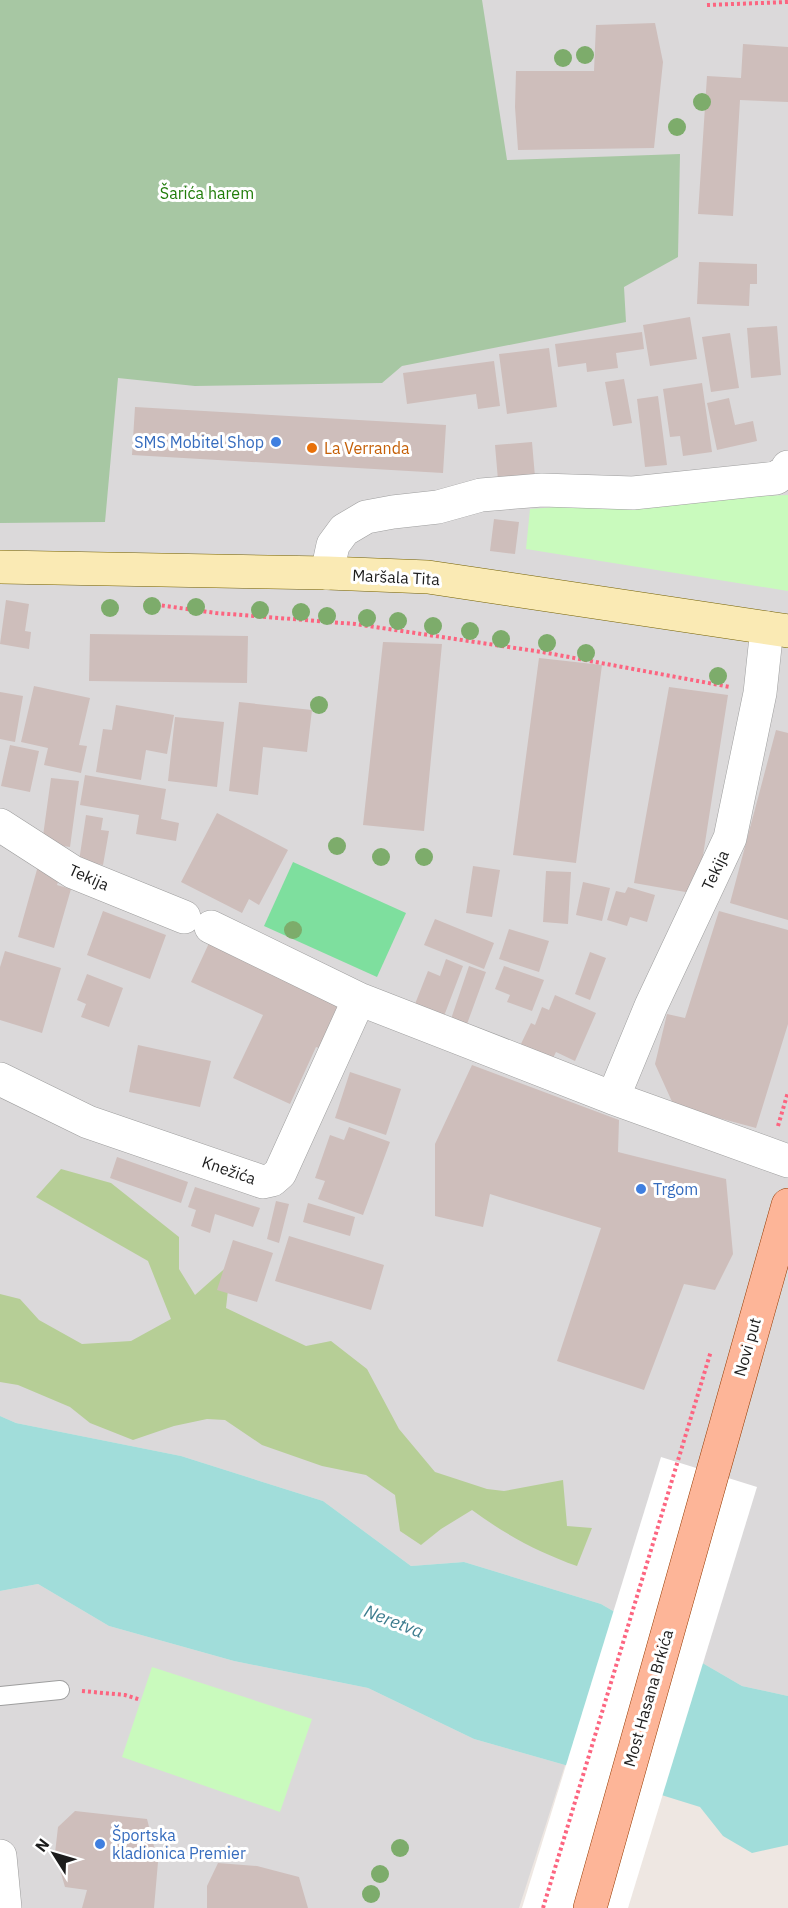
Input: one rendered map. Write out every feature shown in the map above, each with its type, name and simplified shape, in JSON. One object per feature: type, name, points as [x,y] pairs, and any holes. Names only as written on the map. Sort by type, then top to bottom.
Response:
[{"type":"main road","name":"Novi put","points":[[707,1488],[788,1205]]},
{"type":"main road","name":"Most Hasana Brkića","points":[[590,1908],[707,1488]]},
{"type":"street","points":[[327,573],[333,545],[344,530],[366,518],[438,507],[481,495],[542,490],[633,493],[776,478],[788,467]]},
{"type":"street","name":"Maršala Tita","points":[[0,567],[428,577],[778,629]]},
{"type":"street","name":"Tekija","points":[[613,1098],[656,996],[730,838],[760,693],[778,629]]},
{"type":"street","name":"Tekija","points":[[0,825],[73,872],[197,922],[359,999],[613,1098],[788,1161]]},
{"type":"street","name":"Knežića","points":[[0,1079],[88,1122],[263,1182],[272,1180],[280,1173],[359,999]]},
{"type":"street","points":[[0,1856],[4,1908]]},
{"type":"lane","points":[[0,1696],[60,1690]]},
{"type":"path","points":[[707,5],[788,2]]},
{"type":"path","points":[[138,603],[216,613],[355,624],[542,652],[760,693]]},
{"type":"path","points":[[543,1908],[675,1476]]},
{"type":"path","points":[[60,1690],[99,1691],[141,1700]]},
{"type":"shaded area","points":[[0,0],[788,0],[788,1696],[742,1686],[601,1604],[464,1562],[411,1566],[323,1501],[181,1456],[16,1423],[0,1416]]},
{"type":"shaded area","points":[[38,1584],[109,1626],[234,1661],[368,1688],[474,1739],[565,1765],[519,1908],[0,1908],[0,1591]]},
{"type":"green space","name":"Šarića harem","points":[[0,0],[482,0],[507,160],[680,154],[678,257],[624,287],[626,322],[402,366],[382,383],[195,386],[118,378],[105,522],[0,523]]},
{"type":"green space","points":[[788,495],[788,591],[526,549],[530,509],[637,501]]},
{"type":"green space","points":[[293,862],[406,913],[377,977],[264,926]]},
{"type":"green space","points":[[61,1169],[111,1183],[179,1237],[179,1269],[195,1295],[231,1263],[226,1308],[306,1346],[331,1341],[367,1369],[399,1429],[435,1472],[487,1489],[504,1491],[563,1480],[567,1526],[592,1528],[577,1566],[523,1542],[472,1510],[441,1529],[421,1545],[400,1531],[395,1495],[366,1475],[322,1466],[262,1445],[225,1420],[207,1419],[174,1426],[133,1440],[90,1423],[70,1407],[18,1385],[0,1382],[0,1294],[20,1299],[39,1320],[82,1344],[131,1341],[171,1319],[148,1261],[36,1197]]},
{"type":"green space","points":[[152,1667],[312,1719],[280,1812],[122,1757]]},
{"type":"water","name":"Neretva","points":[[0,1416],[16,1423],[181,1456],[323,1501],[411,1566],[464,1562],[601,1604],[742,1686],[788,1696],[788,1845],[752,1853],[723,1836],[700,1807],[474,1739],[368,1688],[234,1661],[109,1626],[38,1584],[0,1591]]},
{"type":"pier","points":[[661,1457],[757,1487],[628,1908],[522,1908]]},
{"type":"building","points":[[655,23],[663,62],[654,148],[518,150],[515,107],[516,71],[594,71],[596,25]]},
{"type":"building","points":[[743,44],[788,47],[788,102],[740,100],[733,216],[698,214],[707,76],[741,78]]},
{"type":"building","points":[[699,262],[757,264],[757,284],[750,284],[749,306],[697,304]]},
{"type":"building","points":[[690,317],[697,359],[650,366],[643,325]]},
{"type":"building","points":[[777,326],[781,375],[751,378],[747,328]]},
{"type":"building","points":[[642,332],[644,349],[616,353],[618,368],[587,372],[586,363],[558,367],[555,344]]},
{"type":"building","points":[[730,333],[739,388],[711,392],[702,337]]},
{"type":"building","points":[[549,348],[557,407],[507,414],[499,354]]},
{"type":"building","points":[[494,361],[500,406],[478,409],[476,394],[407,404],[403,373]]},
{"type":"building","points":[[624,379],[632,423],[613,426],[605,382]]},
{"type":"building","points":[[702,383],[712,452],[683,456],[680,436],[670,437],[663,389]]},
{"type":"building","points":[[658,396],[667,465],[645,467],[637,399]]},
{"type":"building","points":[[729,398],[735,425],[753,421],[757,441],[717,450],[707,403]]},
{"type":"building","points":[[135,407],[446,425],[443,473],[132,455]]},
{"type":"building","points":[[532,442],[535,477],[498,480],[495,445]]},
{"type":"building","points":[[494,519],[519,522],[515,554],[490,551]]},
{"type":"building","points":[[6,600],[29,604],[25,631],[31,632],[29,649],[0,644]]},
{"type":"building","points":[[90,634],[248,636],[247,683],[89,681]]},
{"type":"building","points":[[383,642],[442,644],[424,831],[363,825]]},
{"type":"building","points":[[539,658],[602,665],[576,863],[513,855]]},
{"type":"building","points":[[34,686],[90,698],[79,745],[87,746],[81,773],[44,765],[48,748],[21,742]]},
{"type":"building","points":[[669,687],[728,695],[697,894],[634,883]]},
{"type":"building","points":[[0,692],[23,696],[15,742],[0,739]]},
{"type":"building","points":[[239,702],[312,710],[307,752],[263,747],[258,795],[229,791]]},
{"type":"building","points":[[116,705],[174,715],[167,754],[146,750],[141,780],[96,772],[103,729],[112,730]]},
{"type":"building","points":[[175,717],[224,722],[217,787],[168,781]]},
{"type":"building","points":[[776,730],[788,733],[788,920],[730,903]]},
{"type":"building","points":[[10,745],[39,751],[30,792],[1,786]]},
{"type":"building","points":[[85,775],[166,789],[161,819],[179,823],[176,841],[136,834],[139,815],[80,805]]},
{"type":"building","points":[[51,778],[79,781],[70,847],[42,843]]},
{"type":"building","points":[[217,813],[288,850],[259,905],[249,899],[242,913],[181,882]]},
{"type":"building","points":[[86,815],[103,818],[101,830],[109,831],[103,865],[79,861]]},
{"type":"building","points":[[38,866],[61,873],[57,885],[71,889],[54,948],[18,937]]},
{"type":"building","points":[[473,866],[500,870],[492,917],[466,913]]},
{"type":"building","points":[[546,871],[571,872],[568,924],[543,922]]},
{"type":"building","points":[[583,882],[610,888],[602,921],[576,915]]},
{"type":"building","points":[[628,887],[655,895],[647,922],[630,917],[627,926],[607,920],[616,891],[625,893]]},
{"type":"building","points":[[103,911],[166,935],[150,979],[87,955]]},
{"type":"building","points":[[719,911],[788,930],[788,1024],[756,1128],[674,1106],[655,1064],[667,1014],[685,1018]]},
{"type":"building","points":[[435,919],[494,943],[484,969],[424,945]]},
{"type":"building","points":[[509,929],[549,941],[539,972],[499,959]]},
{"type":"building","points":[[210,941],[344,1002],[322,1049],[316,1047],[290,1104],[233,1078],[263,1015],[191,982]]},
{"type":"building","points":[[5,951],[61,968],[42,1033],[0,1020],[0,967]]},
{"type":"building","points":[[590,952],[606,958],[590,1000],[575,994]]},
{"type":"building","points":[[446,959],[463,966],[444,1016],[415,1004],[428,971],[440,976]]},
{"type":"building","points":[[469,966],[486,972],[467,1024],[451,1019]]},
{"type":"building","points":[[504,966],[544,980],[532,1011],[507,1002],[510,995],[495,989]]},
{"type":"building","points":[[87,974],[123,988],[109,1027],[81,1017],[86,1004],[77,1000]]},
{"type":"building","points":[[555,995],[596,1013],[575,1061],[556,1052],[551,1062],[519,1048],[531,1023],[535,1025],[542,1007],[549,1010]]},
{"type":"building","points":[[138,1045],[211,1061],[200,1107],[129,1092]]},
{"type":"building","points":[[472,1065],[619,1120],[618,1152],[726,1179],[733,1254],[715,1290],[684,1284],[644,1390],[557,1361],[601,1228],[490,1194],[483,1227],[435,1216],[435,1144]]},
{"type":"building","points":[[350,1072],[401,1089],[386,1135],[335,1118]]},
{"type":"building","points":[[349,1127],[390,1142],[363,1215],[318,1199],[325,1181],[315,1178],[330,1135],[344,1140]]},
{"type":"building","points":[[117,1157],[188,1182],[181,1203],[110,1178]]},
{"type":"building","points":[[195,1187],[260,1208],[253,1227],[215,1214],[210,1233],[191,1226],[196,1210],[188,1207]]},
{"type":"building","points":[[276,1201],[289,1204],[279,1243],[267,1239]]},
{"type":"building","points":[[308,1203],[355,1217],[350,1236],[303,1222]]},
{"type":"building","points":[[289,1236],[384,1265],[371,1310],[275,1281]]},
{"type":"building","points":[[233,1240],[273,1253],[257,1302],[217,1290]]},
{"type":"building","points":[[75,1811],[147,1819],[158,1862],[154,1908],[82,1908],[87,1890],[65,1887],[55,1853],[58,1827]]},
{"type":"building","points":[[218,1863],[257,1866],[299,1877],[308,1908],[207,1908],[207,1886]]},
{"type":"place","name":"SMS Mobitel Shop","points":[[276,442]]},
{"type":"place","name":"La Verranda","points":[[312,448]]},
{"type":"place","name":"Trgom","points":[[641,1189]]},
{"type":"place","name":"Športska kladionica Premier","points":[[100,1844]]}]
